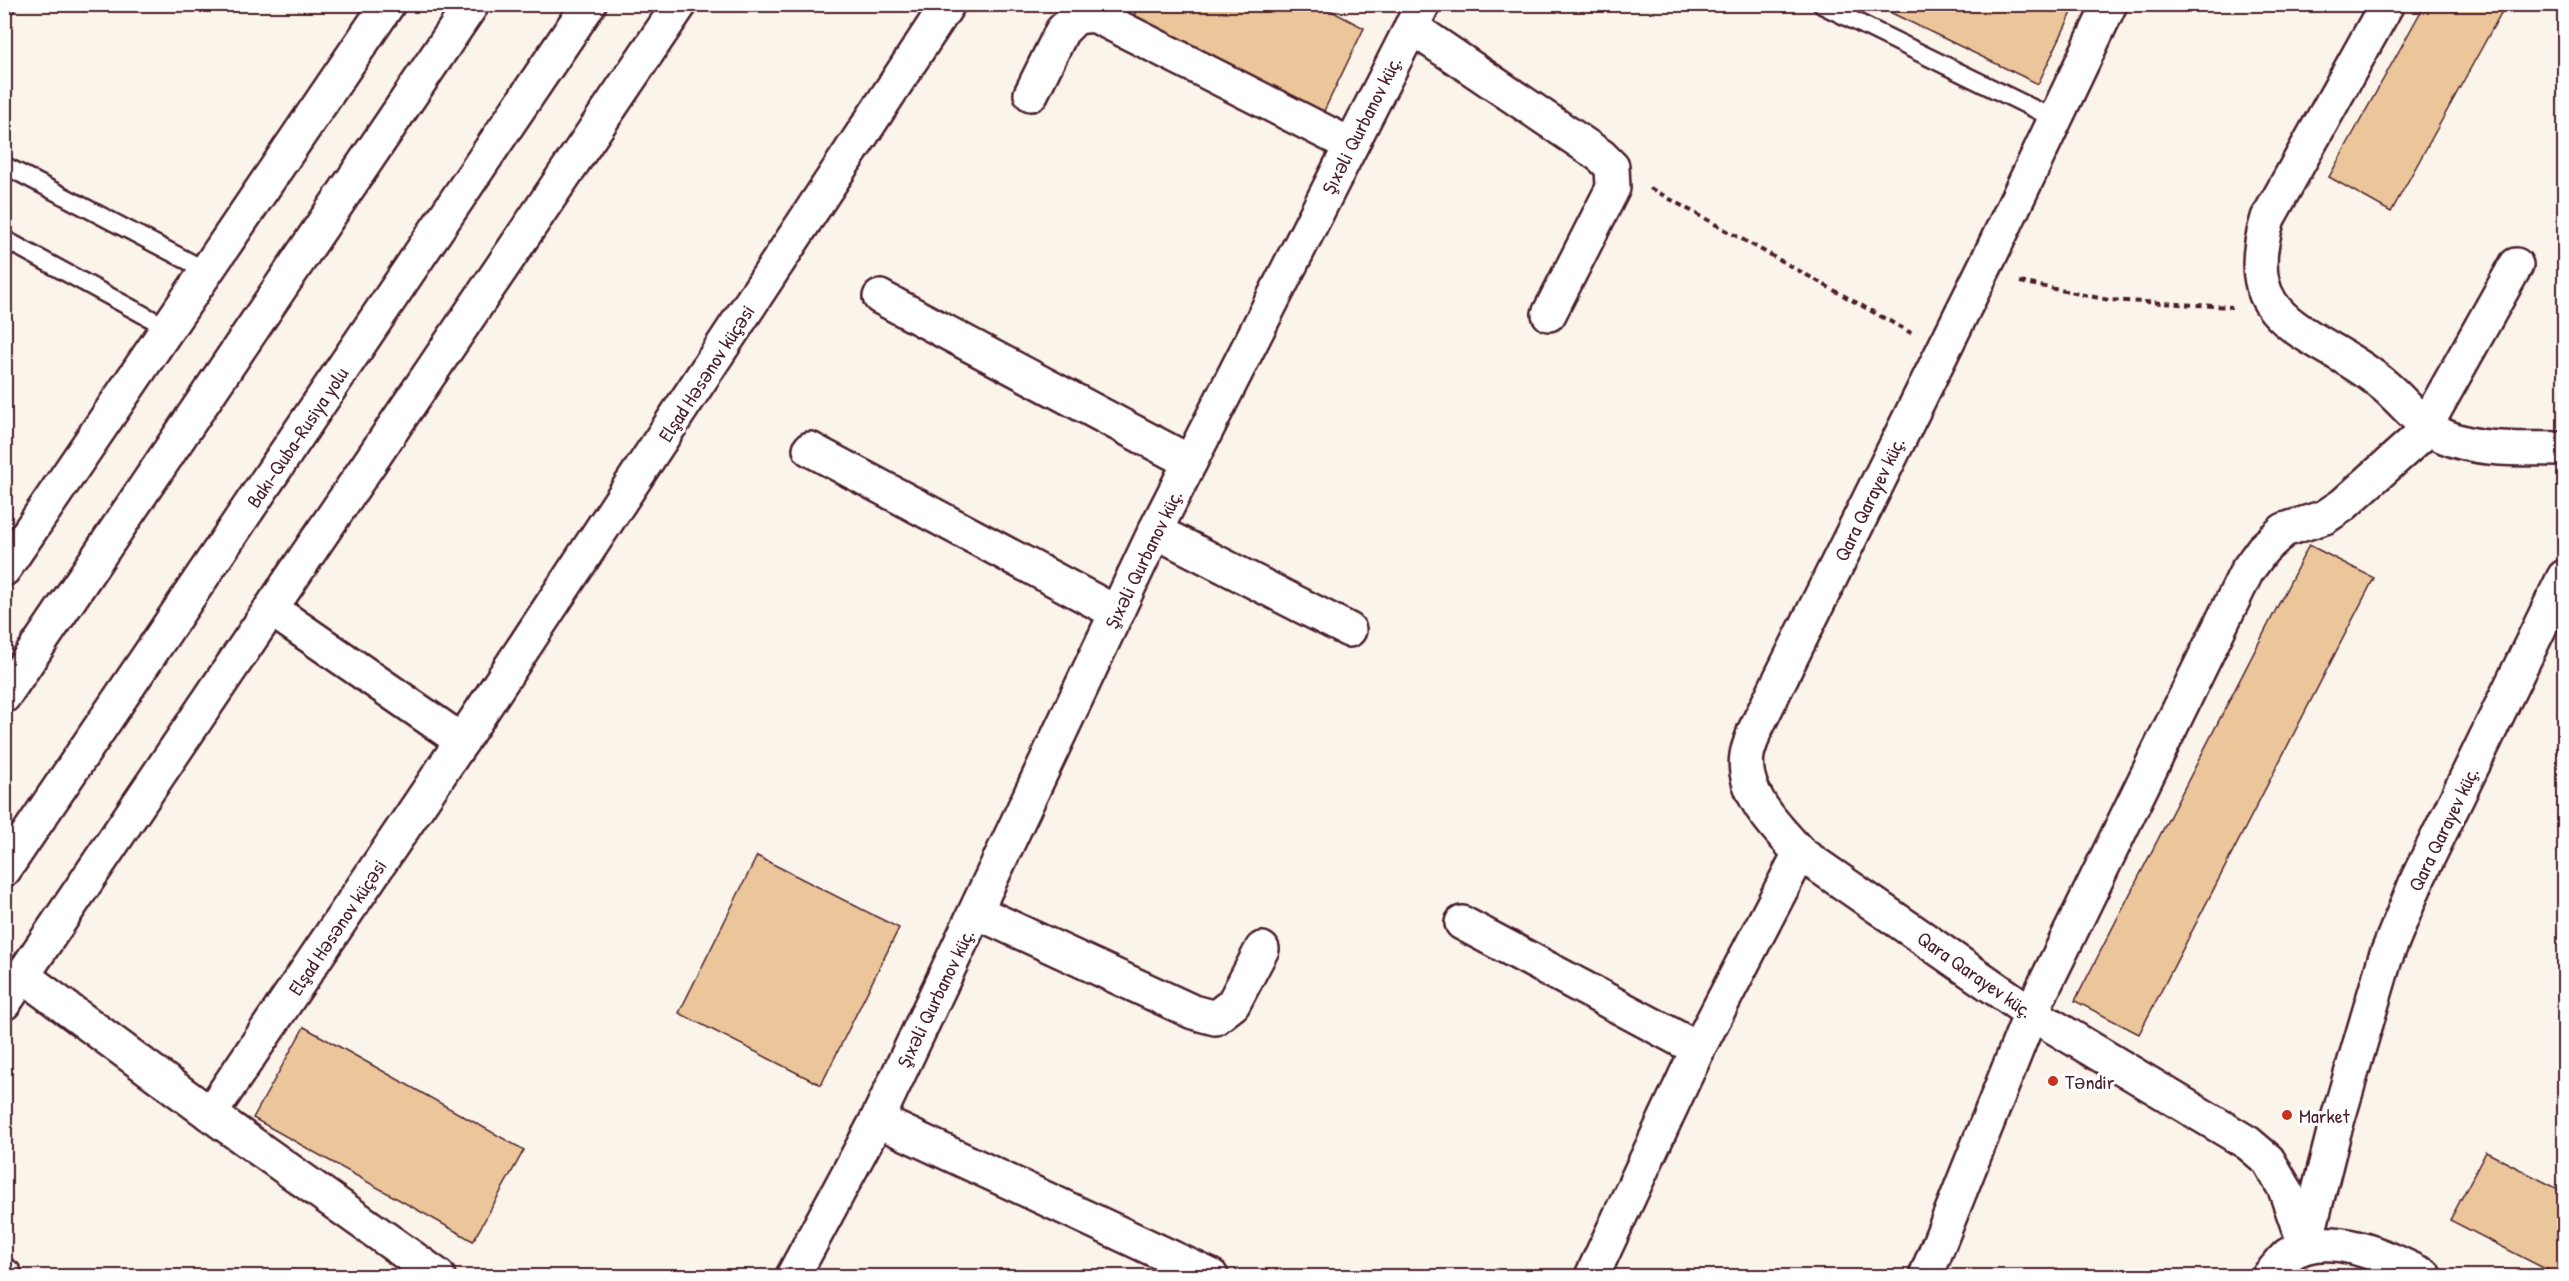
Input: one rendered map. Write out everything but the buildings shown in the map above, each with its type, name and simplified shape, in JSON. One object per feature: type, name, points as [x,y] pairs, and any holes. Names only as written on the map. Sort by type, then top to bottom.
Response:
[{"type":"main road","points":[[4,569],[388,4]]},
{"type":"main road","points":[[4,696],[472,4]]},
{"type":"main road","name":"Bakı-Quba-Rusiya yolu","points":[[4,870],[590,4]]},
{"type":"main road","points":[[4,1003],[680,4]]},
{"type":"main road","name":"Elşad Həsənov küçəsi","points":[[210,1114],[462,741],[948,4]]},
{"type":"main road","name":"Qara Qarayev küç.","points":[[2110,4],[1981,275],[1754,732],[1746,757],[1749,780],[1760,804],[1775,826],[1800,853],[2031,1013],[2223,1127],[2268,1160],[2285,1189],[2305,1246]]},
{"type":"main road","points":[[2387,4],[2268,218],[2260,244],[2258,267],[2263,292],[2273,309],[2294,327],[2382,383],[2428,429],[2448,438],[2476,445],[2565,449]]},
{"type":"main road","points":[[1031,94],[1062,32],[1076,17],[1094,15],[1351,145]]},
{"type":"main road","points":[[1417,16],[1601,156],[1612,167],[1613,188],[1549,314]]},
{"type":"main road","name":"Şıxəli Qurbanov küç.","points":[[793,1276],[877,1120],[1155,531],[1417,16]]},
{"type":"main road","points":[[1926,1276],[2031,1013],[2247,570],[2263,549],[2284,530],[2325,518],[2343,505],[2428,429],[2433,413],[2516,265]]},
{"type":"main road","points":[[880,297],[1190,462]]},
{"type":"main road","points":[[810,449],[1117,613]]},
{"type":"main road","points":[[1155,531],[1349,630]]},
{"type":"main road","name":"Qara Qarayev küç.","points":[[2305,1246],[2334,1132],[2385,958],[2418,878],[2565,577]]},
{"type":"main road","points":[[271,609],[462,741]]},
{"type":"main road","points":[[1592,1276],[1698,1049],[1800,853]]},
{"type":"main road","points":[[977,912],[1193,1012],[1215,1018],[1233,1004],[1262,949]]},
{"type":"main road","points":[[1462,923],[1698,1049]]},
{"type":"main road","points":[[23,976],[210,1114],[438,1276]]},
{"type":"main road","points":[[877,1120],[1211,1276]]},
{"type":"main road","points":[[2269,1276],[2287,1256],[2305,1246],[2333,1244],[2363,1251],[2425,1276]]},
{"type":"lane","points":[[1822,5],[2055,119]]},
{"type":"lane","points":[[4,165],[207,271]]},
{"type":"lane","points":[[4,239],[168,328]]},
{"type":"path","points":[[1612,167],[1943,351]]},
{"type":"path","points":[[1981,275],[2109,300],[2273,309]]},
{"type":"place","name":"Təndir","points":[[2053,1081]]},
{"type":"place","name":"Market","points":[[2287,1115]]}]
